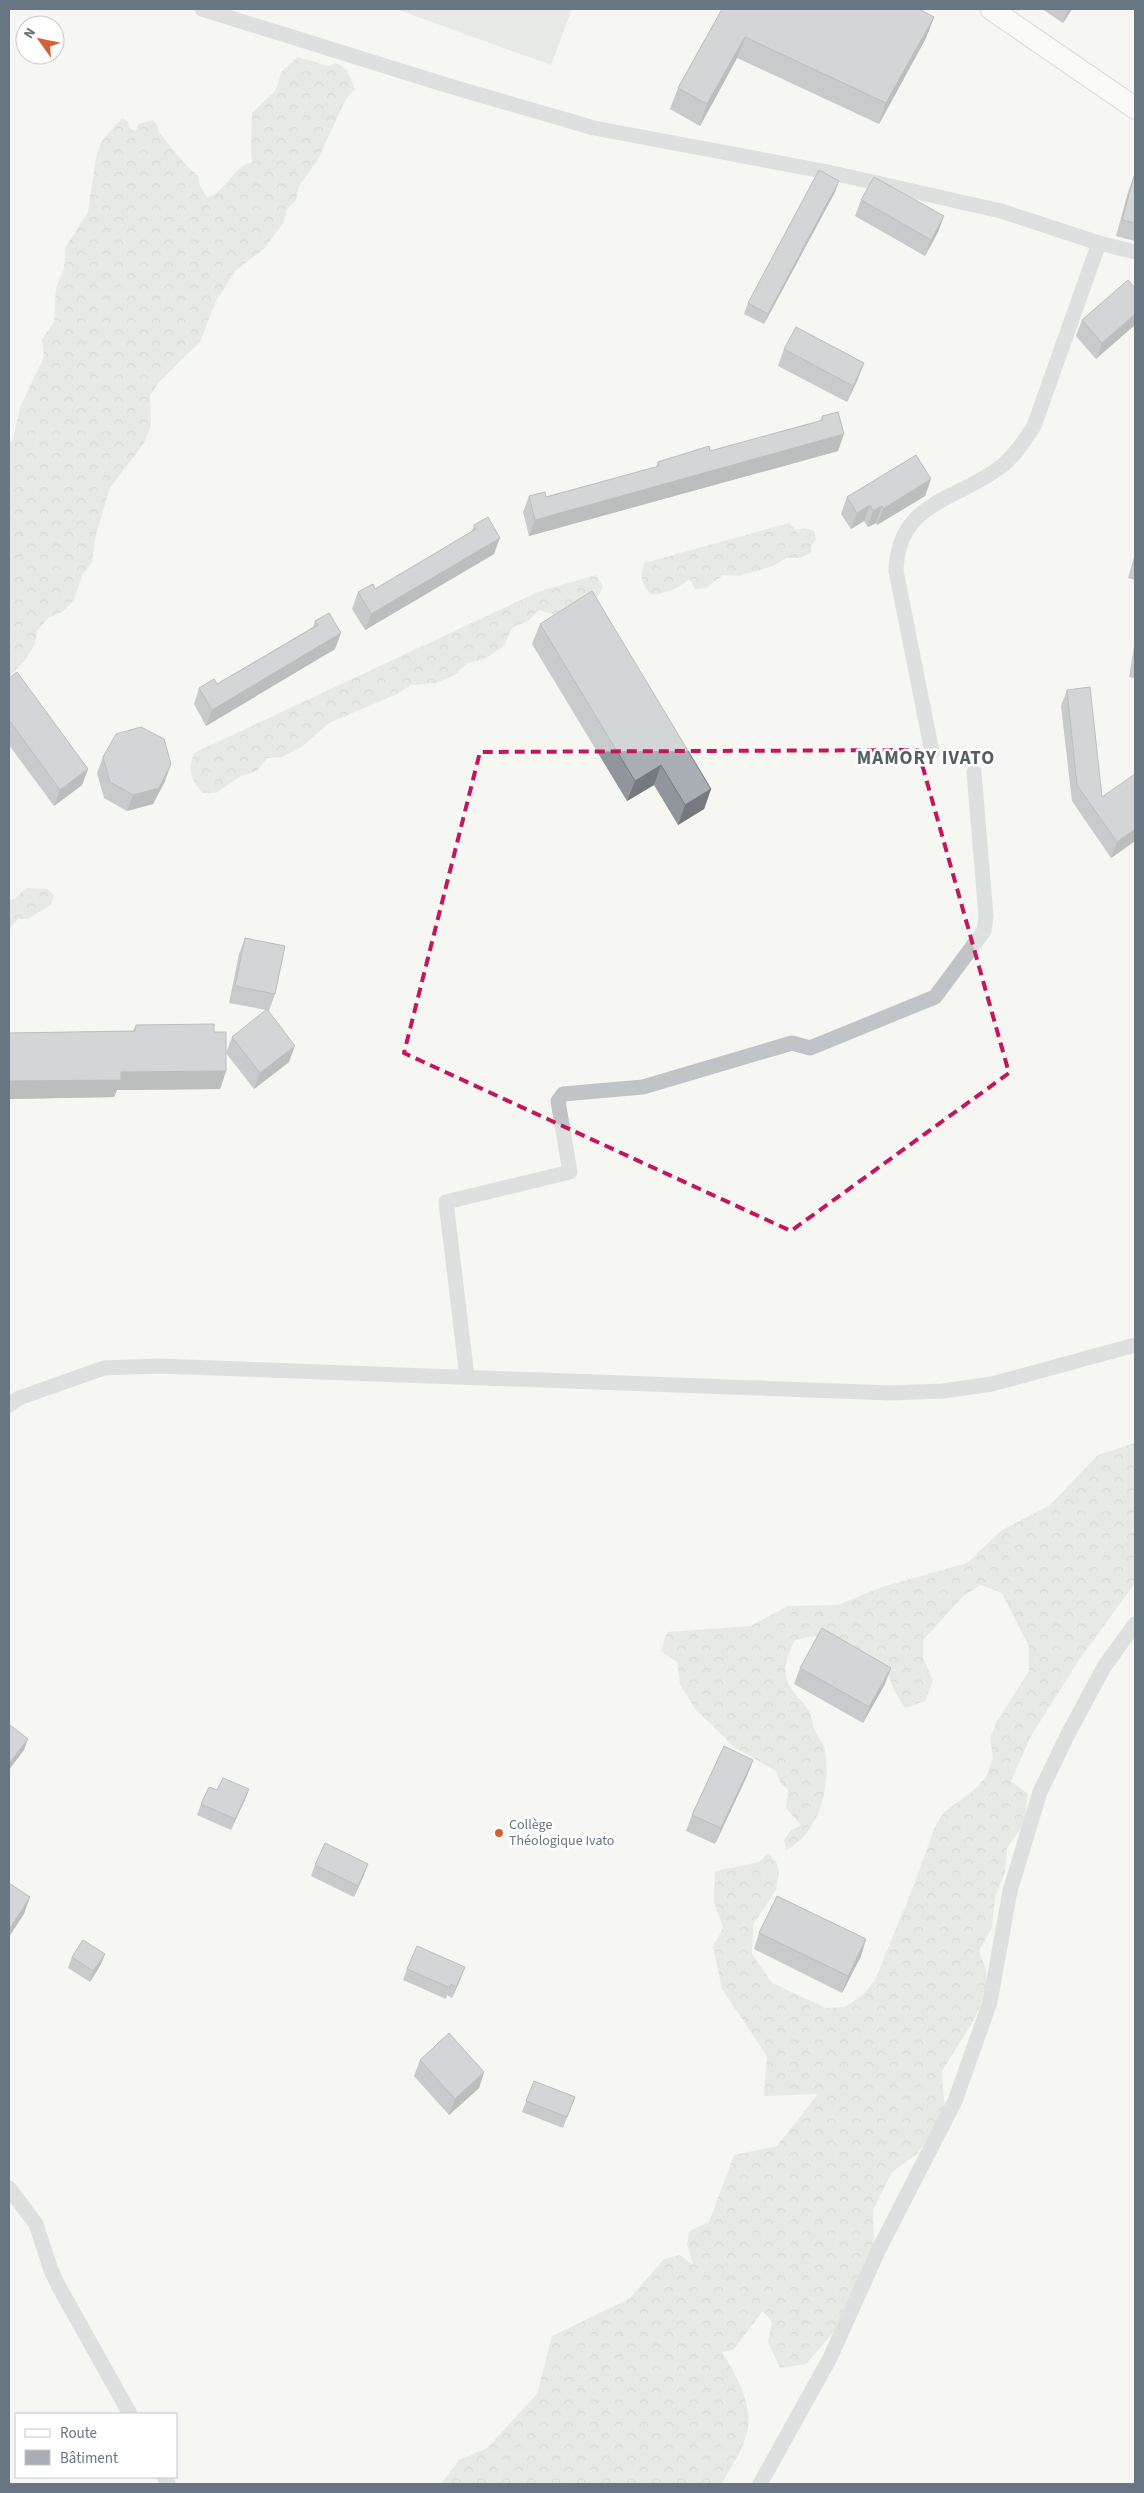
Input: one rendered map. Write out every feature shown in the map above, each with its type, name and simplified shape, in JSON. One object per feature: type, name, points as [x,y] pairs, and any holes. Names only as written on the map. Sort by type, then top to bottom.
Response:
[{"type":"main road","points":[[991,9],[1135,108]]},
{"type":"street","points":[[202,9],[446,85],[594,128],[828,172],[1001,211],[1099,243],[1135,252]]},
{"type":"street","points":[[932,752],[896,571],[896,550],[908,527],[924,510],[1002,465],[1017,451],[1034,426],[1044,405],[1099,243]]},
{"type":"street","points":[[467,1377],[446,1202],[570,1172],[558,1101],[564,1094],[643,1087],[792,1043],[810,1048],[935,998],[984,932],[986,916],[974,772]]},
{"type":"street","points":[[9,1404],[19,1398],[104,1368],[226,1368],[892,1393],[942,1391],[992,1384],[1135,1345]]},
{"type":"street","points":[[760,2484],[830,2358],[879,2249],[955,2101],[990,2002],[1010,1891],[1040,1792],[1104,1667],[1135,1624]]},
{"type":"street","points":[[9,2188],[36,2224],[58,2286],[129,2413]]},
{"type":"highlighted area","points":[[918,750],[1009,1073],[791,1231],[404,1053],[480,752]]},
{"type":"green space","points":[[396,9],[572,9],[551,65]]},
{"type":"green space","points":[[298,57],[328,66],[337,63],[346,69],[355,89],[346,99],[317,161],[299,186],[296,200],[287,209],[284,222],[264,249],[236,270],[216,301],[200,342],[158,383],[150,396],[151,425],[144,443],[110,488],[96,534],[92,562],[83,574],[73,601],[62,612],[48,618],[37,631],[35,644],[26,659],[9,677],[9,445],[13,439],[20,407],[44,357],[42,339],[54,322],[56,288],[64,269],[65,248],[88,212],[96,158],[101,142],[122,118],[128,122],[129,128],[136,131],[139,124],[153,120],[157,125],[158,131],[183,162],[198,176],[200,186],[207,197],[214,195],[220,191],[239,169],[252,162],[252,113],[275,91],[282,71]]},
{"type":"green space","points":[[789,523],[796,530],[805,528],[814,531],[816,539],[811,546],[811,553],[800,558],[787,558],[773,566],[739,576],[723,575],[706,588],[695,589],[690,579],[672,590],[651,595],[643,583],[642,572],[644,563]]},
{"type":"green space","points":[[596,575],[603,586],[601,591],[589,606],[578,612],[564,616],[539,610],[528,621],[512,628],[504,646],[486,658],[466,664],[455,675],[436,683],[411,685],[397,694],[329,723],[303,746],[282,757],[267,758],[257,771],[241,776],[216,793],[203,793],[195,784],[191,774],[194,753],[540,591]]},
{"type":"green space","points":[[27,888],[48,889],[54,895],[51,905],[28,919],[18,919],[9,930],[9,900],[14,899]]},
{"type":"green space","points":[[1135,1443],[1135,1583],[1079,1660],[1031,1736],[1011,1781],[1028,1794],[1024,1824],[1007,1848],[1005,1872],[995,1897],[992,1927],[979,1951],[986,1970],[987,1989],[974,2020],[942,2071],[945,2114],[917,2154],[892,2172],[873,2210],[874,2246],[843,2321],[806,2364],[780,2368],[768,2342],[772,2322],[763,2311],[733,2350],[722,2352],[744,2394],[747,2405],[748,2427],[743,2445],[722,2484],[441,2484],[459,2460],[487,2448],[537,2394],[552,2336],[629,2299],[664,2259],[680,2255],[693,2265],[687,2244],[689,2231],[709,2222],[734,2155],[777,2146],[818,2094],[764,2096],[767,2056],[722,1989],[713,1947],[723,1928],[714,1902],[715,1871],[759,1862],[768,1853],[776,1861],[779,1871],[776,1890],[753,1925],[752,1954],[772,1983],[826,2008],[845,2007],[863,1995],[875,1980],[914,1885],[934,1829],[943,1813],[973,1791],[986,1777],[993,1758],[990,1738],[997,1721],[1029,1671],[1029,1647],[1002,1593],[981,1585],[963,1596],[923,1640],[923,1658],[933,1680],[925,1701],[905,1708],[894,1690],[887,1672],[837,1640],[815,1636],[795,1640],[786,1662],[787,1681],[809,1711],[816,1733],[824,1747],[826,1778],[824,1793],[815,1820],[798,1842],[786,1850],[784,1840],[791,1830],[801,1825],[786,1808],[788,1790],[780,1782],[776,1771],[735,1748],[695,1709],[680,1684],[677,1662],[661,1651],[667,1632],[751,1626],[788,1606],[838,1605],[882,1587],[967,1563],[1002,1530],[1049,1506],[1098,1455]]},
{"type":"building","points":[[722,9],[919,9],[934,17],[886,103],[745,37],[707,104],[678,88]]},
{"type":"building","points":[[819,170],[839,181],[768,314],[748,303]]},
{"type":"building","points":[[874,177],[944,216],[931,240],[861,200]]},
{"type":"building","points":[[1135,177],[1135,223],[1122,220]]},
{"type":"building","points":[[1128,280],[1135,288],[1135,314],[1102,343],[1082,320]]},
{"type":"building","points":[[796,327],[864,363],[853,386],[784,349]]},
{"type":"building","points":[[838,412],[844,434],[535,520],[529,496],[545,492],[546,497],[659,466],[658,462],[709,446],[710,451],[823,420],[822,416]]},
{"type":"building","points":[[916,455],[931,479],[883,509],[882,506],[873,511],[870,505],[857,513],[847,497]]},
{"type":"building","points":[[488,517],[500,538],[371,614],[358,592],[373,584],[375,589],[476,529],[474,525]]},
{"type":"building","points":[[592,591],[711,789],[685,805],[661,765],[635,781],[540,624]]},
{"type":"building","points":[[329,613],[341,633],[212,710],[199,688],[214,679],[217,684],[318,625],[315,621]]},
{"type":"building","points":[[17,672],[88,769],[60,790],[9,720],[9,678]]},
{"type":"building","points":[[1090,687],[1102,797],[1135,774],[1135,829],[1117,842],[1077,785],[1067,690]]},
{"type":"building","points":[[141,727],[164,739],[171,764],[159,788],[133,795],[110,782],[103,757],[116,734]]},
{"type":"building","points":[[245,938],[285,946],[275,994],[235,986]]},
{"type":"building","points":[[267,1009],[295,1046],[260,1073],[232,1037]]},
{"type":"building","points":[[214,1024],[214,1032],[226,1032],[226,1071],[121,1072],[121,1080],[9,1081],[9,1033],[135,1031],[136,1025]]},
{"type":"building","points":[[822,1628],[891,1668],[869,1707],[800,1668]]},
{"type":"building","points":[[9,1726],[28,1739],[10,1762]]},
{"type":"building","points":[[724,1746],[753,1760],[721,1828],[692,1815]]},
{"type":"building","points":[[223,1778],[249,1789],[235,1819],[201,1804],[209,1787],[217,1790]]},
{"type":"building","points":[[325,1843],[368,1864],[358,1886],[315,1865]]},
{"type":"building","points":[[9,1883],[30,1897],[9,1930]]},
{"type":"building","points":[[777,1896],[866,1939],[848,1976],[759,1933]]},
{"type":"building","points":[[83,1940],[105,1954],[93,1971],[72,1957]]},
{"type":"building","points":[[417,1946],[465,1967],[456,1987],[451,1984],[450,1988],[407,1969]]},
{"type":"building","points":[[449,2033],[484,2072],[455,2099],[420,2060]]},
{"type":"building","points":[[534,2081],[575,2097],[567,2117],[526,2101]]},
{"type":"place","name":"Collège Théologique Ivato","points":[[499,1833]]},
{"type":"district","name":"MAMORY IVATO","points":[[926,758]]}]
